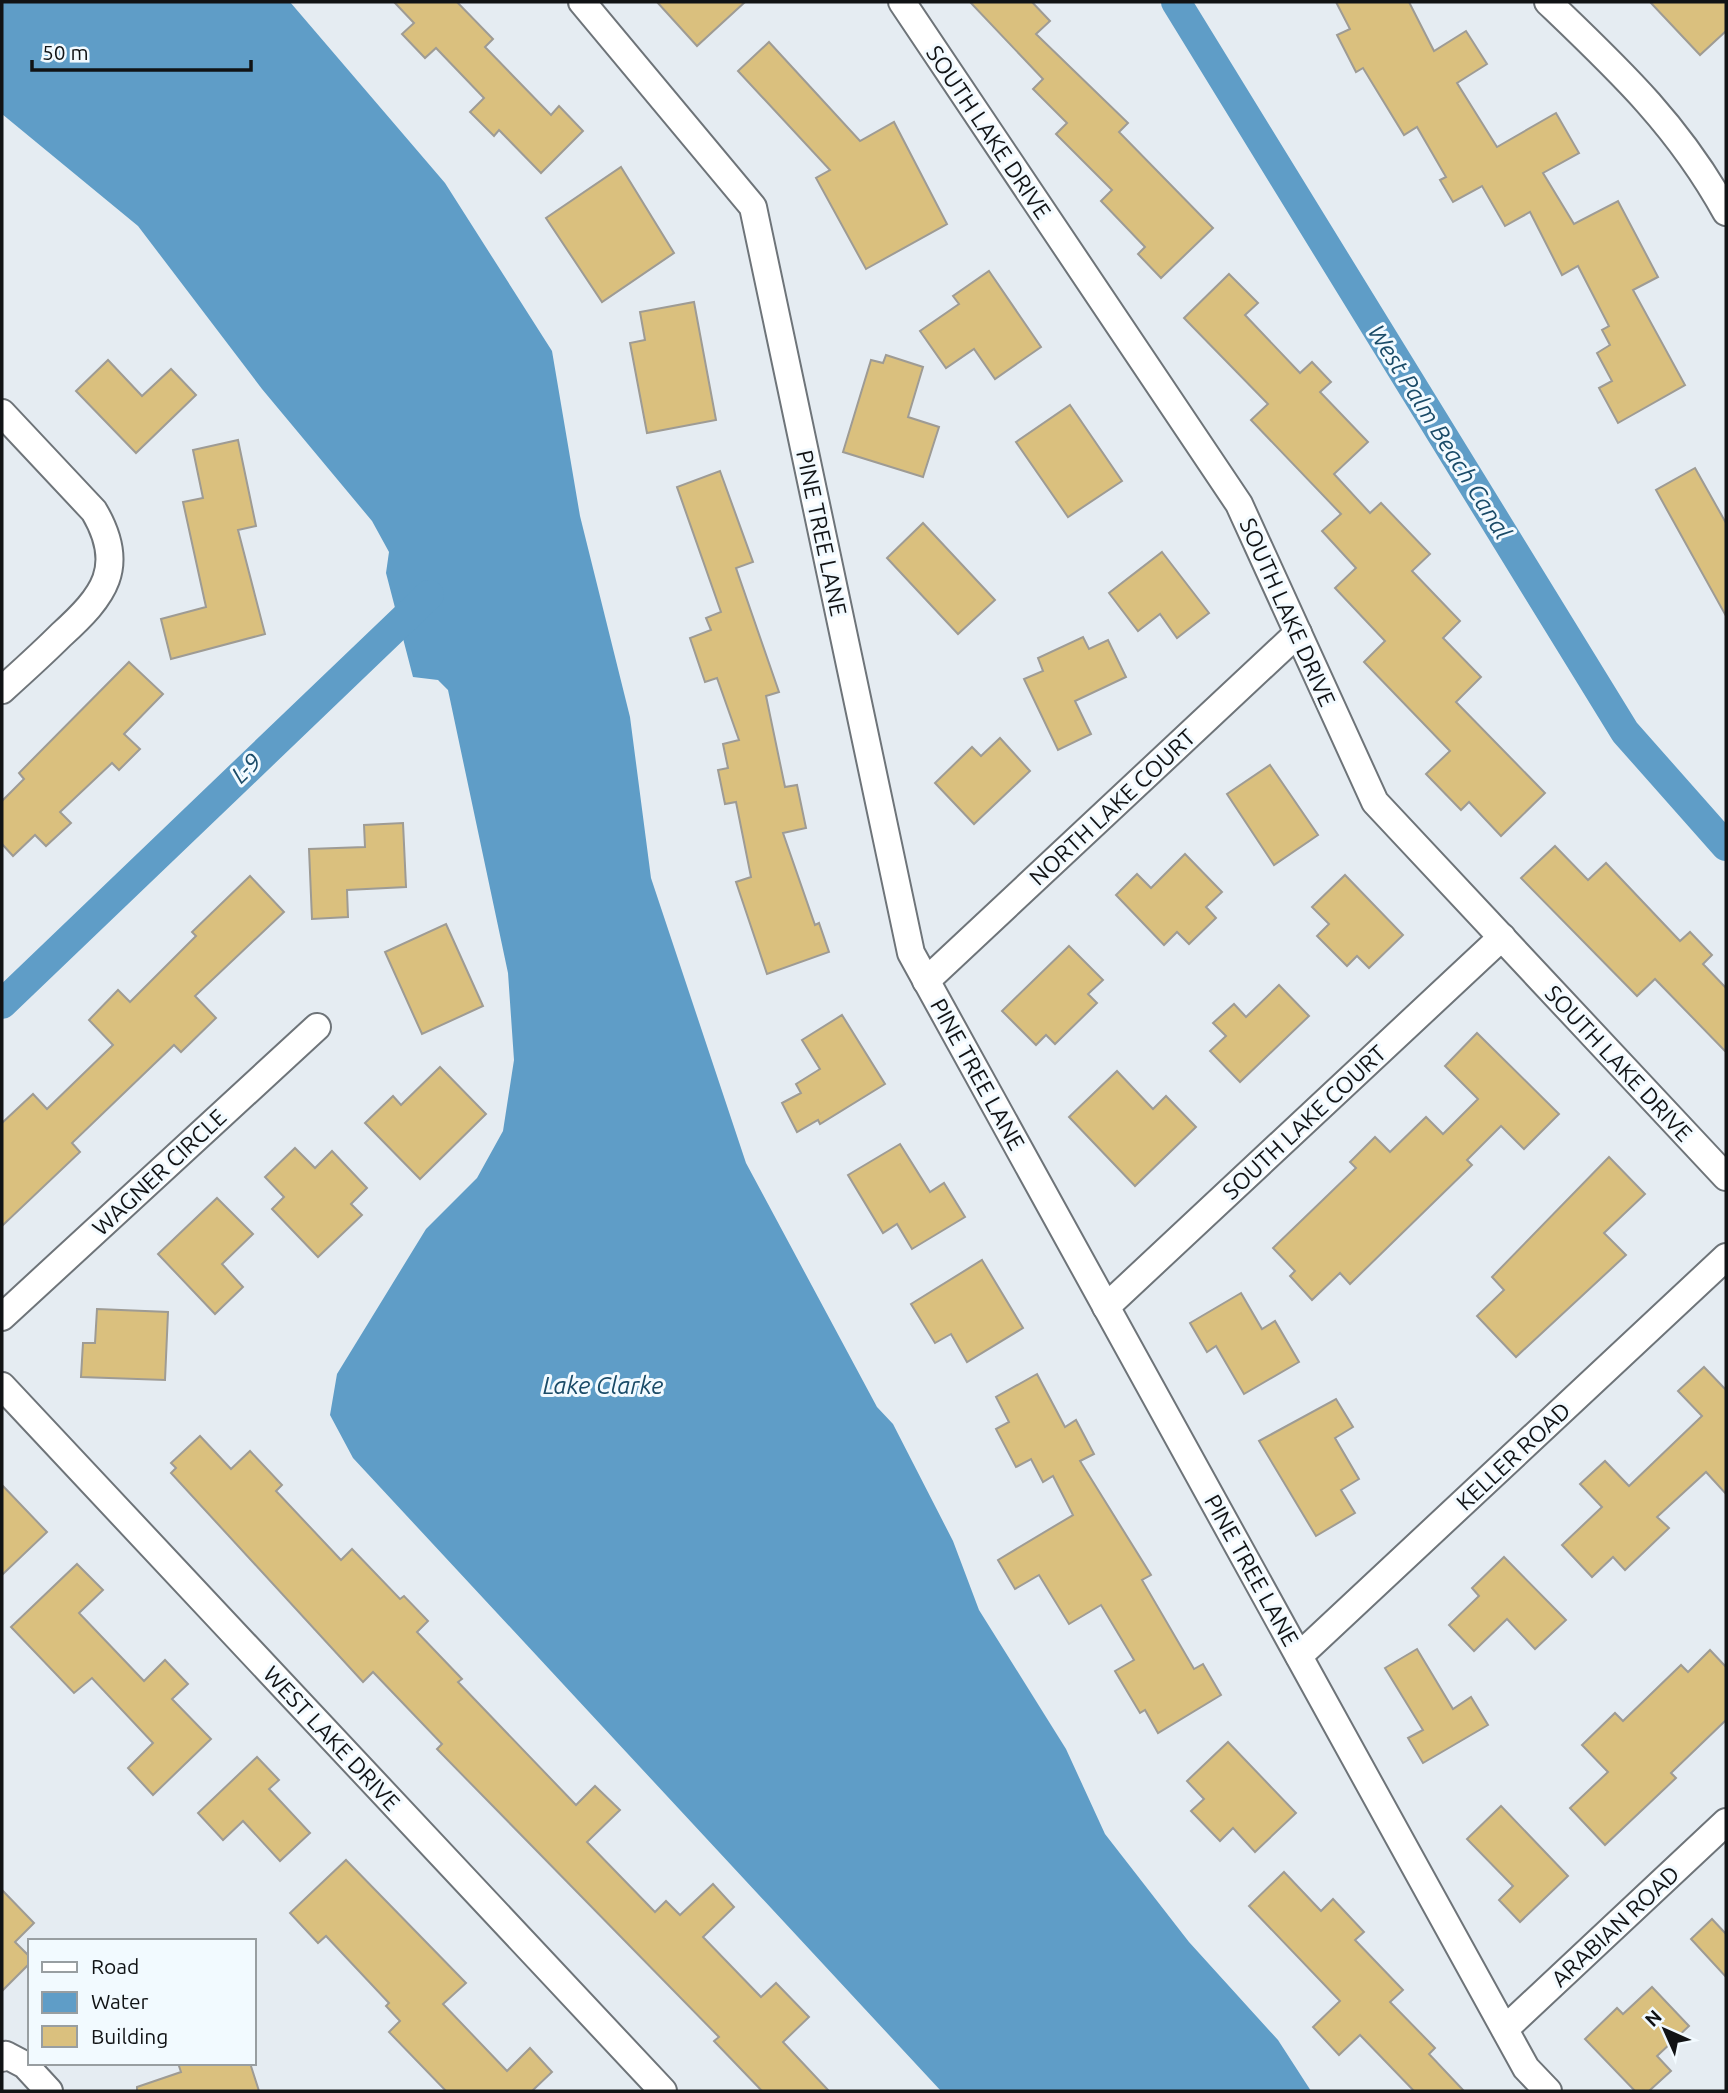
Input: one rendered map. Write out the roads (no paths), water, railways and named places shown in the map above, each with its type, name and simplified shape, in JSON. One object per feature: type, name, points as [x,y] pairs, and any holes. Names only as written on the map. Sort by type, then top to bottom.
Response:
[{"type":"street","name":"PINE TREE LANE","points":[[582,2],[753,207],[911,953],[1526,2068],[1548,2091]]},
{"type":"street","name":"SOUTH LAKE DRIVE","points":[[902,2],[1239,504],[1375,802],[1726,1177]]},
{"type":"street","points":[[1548,2],[1639,90],[1674,131],[1726,212]]},
{"type":"street","points":[[2,413],[94,511],[105,530],[111,551],[109,574],[101,594],[87,612],[2,690]]},
{"type":"street","name":"NORTH LAKE COURT","points":[[926,981],[1298,633]]},
{"type":"street","name":"SOUTH LAKE COURT","points":[[1106,1307],[1502,937]]},
{"type":"street","name":"WAGNER CIRCLE","points":[[2,1317],[317,1027]]},
{"type":"street","name":"KELLER ROAD","points":[[1299,1656],[1726,1256]]},
{"type":"street","name":"WEST LAKE DRIVE","points":[[2,1386],[663,2091]]},
{"type":"street","name":"ARABIAN ROAD","points":[[1505,2029],[1726,1822]]},
{"type":"street","points":[[2,2058],[6,2056],[25,2065],[49,2091]]},
{"type":"water","name":"Lake Clarke","points":[[2,2],[290,2],[445,183],[552,351],[580,516],[630,717],[651,878],[746,1163],[877,1407],[893,1424],[953,1541],[979,1610],[1066,1749],[1105,1834],[1189,1942],[1278,2040],[1311,2091],[941,2091],[353,1458],[330,1415],[337,1374],[426,1229],[477,1178],[503,1131],[514,1060],[508,973],[448,690],[438,680],[413,677],[386,573],[389,552],[372,521],[262,389],[138,226],[2,114]]},
{"type":"waterway","name":"West Palm Beach Canal","points":[[1176,2],[1625,732],[1726,846]]},
{"type":"waterway","name":"L-9","points":[[2,1004],[429,595]]}]
